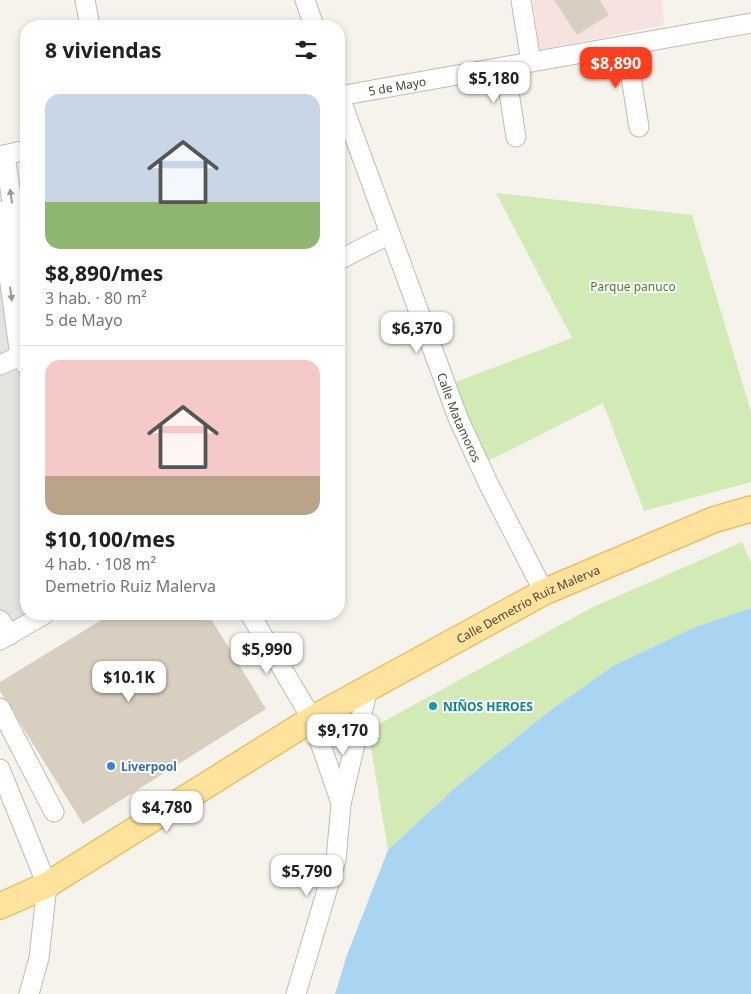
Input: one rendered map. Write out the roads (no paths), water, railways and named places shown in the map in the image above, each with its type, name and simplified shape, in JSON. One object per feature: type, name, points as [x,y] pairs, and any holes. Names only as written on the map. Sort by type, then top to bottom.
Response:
[{"type":"main road","name":"Calle Demetrio Ruiz Malerva","points":[[0,906],[47,885],[312,719],[544,592],[713,520],[751,509]]},
{"type":"street","points":[[86,0],[89,20]]},
{"type":"street","points":[[304,0],[312,20]]},
{"type":"street","points":[[521,0],[531,62]]},
{"type":"street","name":"5 de Mayo","points":[[345,95],[751,23]]},
{"type":"street","points":[[626,46],[639,127]]},
{"type":"street","points":[[506,67],[516,137]]},
{"type":"street","name":"Calle Matamoros","points":[[345,112],[458,418],[490,487],[544,592]]},
{"type":"street","points":[[20,151],[3,155],[20,259]]},
{"type":"street","points":[[0,210],[20,340]]},
{"type":"street","points":[[345,257],[390,234]]},
{"type":"street","points":[[0,365],[20,361]]},
{"type":"street","points":[[3,632],[31,620]]},
{"type":"street","points":[[254,620],[312,719],[341,804]]},
{"type":"street","points":[[296,994],[336,860],[341,804],[368,688]]},
{"type":"street","points":[[0,708],[6,736],[54,812]]},
{"type":"street","points":[[0,769],[47,885],[39,958],[29,994]]},
{"type":"water","points":[[751,608],[751,994],[335,994],[347,955],[388,850],[456,787],[548,712],[613,666],[693,628]]},
{"type":"place","name":"NIÑOS HEROES","points":[[433,706]]},
{"type":"place","name":"Liverpool","points":[[111,766]]},
{"type":"park label","name":"Parque panuco","points":[[633,286]]}]
